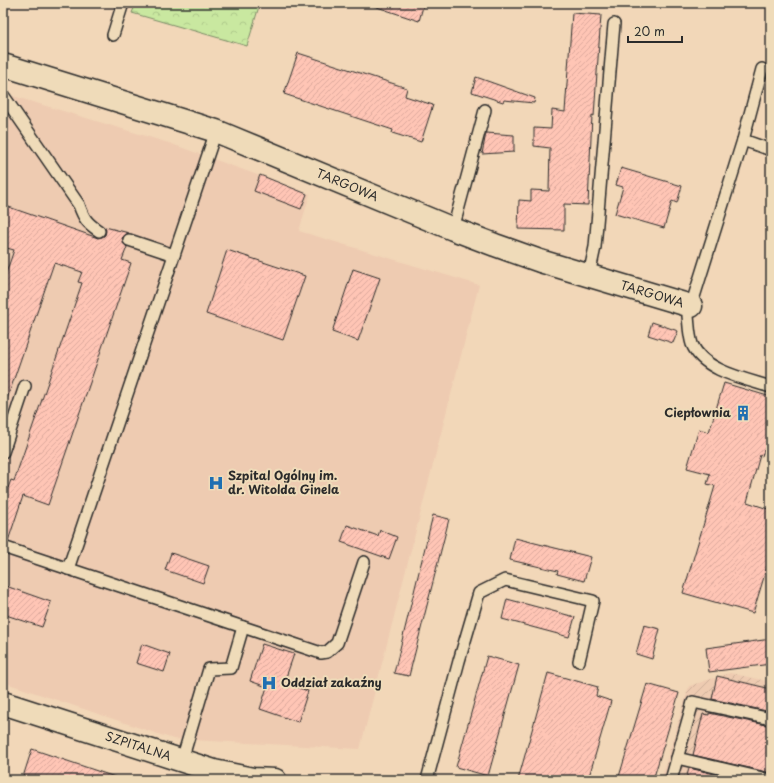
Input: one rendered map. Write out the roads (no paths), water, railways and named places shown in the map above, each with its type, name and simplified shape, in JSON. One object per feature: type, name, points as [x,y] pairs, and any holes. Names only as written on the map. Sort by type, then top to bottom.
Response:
[{"type":"street","name":"TARGOWA","points":[[3,65],[216,131],[453,229],[540,261],[691,306]]},
{"type":"street","name":"SZPITALNA","points":[[3,703],[214,771],[253,779],[275,780]]},
{"type":"lane","points":[[112,34],[123,3]]},
{"type":"lane","points":[[589,275],[594,246],[614,24]]},
{"type":"lane","points":[[762,69],[743,140],[688,316],[692,344],[700,357],[728,374],[771,386]]},
{"type":"lane","points":[[3,95],[78,205],[88,224],[99,231]]},
{"type":"lane","points":[[453,229],[485,110]]},
{"type":"lane","points":[[68,569],[216,131]]},
{"type":"lane","points":[[743,140],[771,150]]},
{"type":"lane","points":[[129,240],[174,255]]},
{"type":"lane","points":[[3,452],[25,386]]},
{"type":"lane","points":[[3,547],[320,653],[327,652],[332,649],[340,638],[364,562]]},
{"type":"lane","points":[[427,780],[479,593],[505,580],[593,601],[579,660]]},
{"type":"lane","points":[[182,760],[209,669],[231,668],[243,627]]},
{"type":"lane","points":[[671,780],[693,702],[771,719]]},
{"type":"lane","points":[[677,758],[770,780]]},
{"type":"place","name":"Ciepłownia","points":[[743,413]]},
{"type":"place","name":"Szpital Ogólny im. dr. Witolda Ginela","points":[[216,483]]},
{"type":"place","name":"Oddział zakaźny","points":[[269,683]]}]
